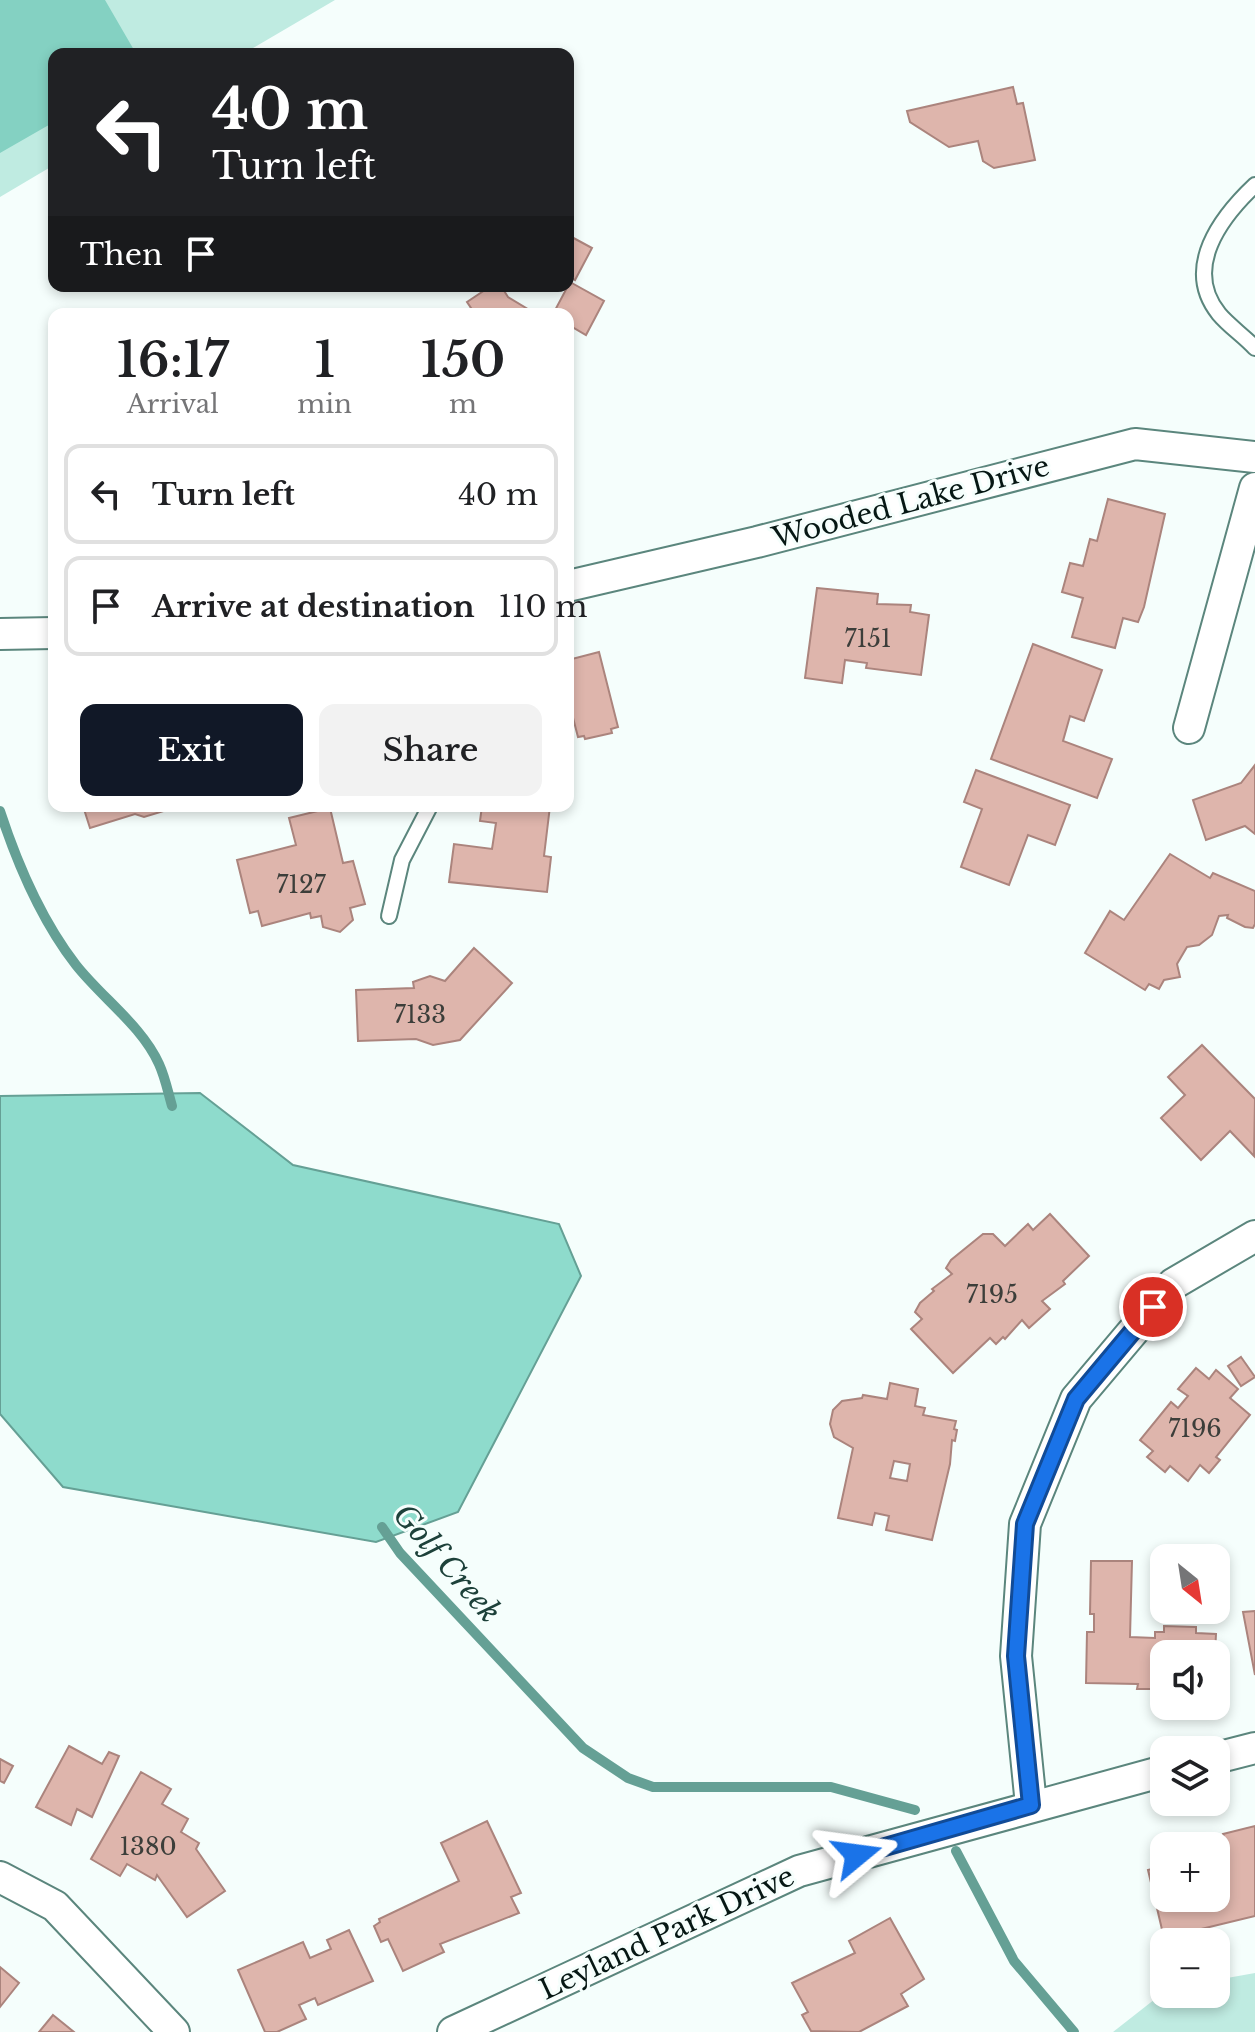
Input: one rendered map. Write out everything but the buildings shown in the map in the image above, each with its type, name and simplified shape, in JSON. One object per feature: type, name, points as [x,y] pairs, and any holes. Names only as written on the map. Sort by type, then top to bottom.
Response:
[{"type":"street","name":"Wooded Lake Drive","points":[[574,585],[757,542],[1135,444],[1255,457]]},
{"type":"street","points":[[1189,728],[1255,488]]},
{"type":"street","points":[[0,634],[48,633]]},
{"type":"street","points":[[1031,1805],[1016,1656],[1025,1524],[1076,1399],[1173,1284],[1255,1236]]},
{"type":"street","points":[[1230,1754],[1255,1748]]},
{"type":"street","name":"Leyland Park Drive","points":[[453,2032],[799,1871],[1150,1775]]},
{"type":"street","points":[[0,1877],[55,1906],[174,2032]]},
{"type":"lane","points":[[1255,185],[1239,200],[1207,245],[1205,279],[1219,314],[1255,348]]},
{"type":"lane","points":[[389,916],[402,860],[427,812]]},
{"type":"shaded area","points":[[0,0],[335,0],[253,48],[48,48],[48,169],[0,197]]},
{"type":"shaded area","points":[[0,0],[105,0],[133,48],[48,48],[48,125],[0,153]]},
{"type":"shaded area","points":[[200,1093],[293,1165],[559,1224],[581,1276],[458,1512],[376,1542],[63,1487],[0,1414],[0,1096]]},
{"type":"shaded area","points":[[1255,1973],[1255,2032],[1113,2032],[1150,2003],[1150,2008],[1230,2008],[1230,1977]]},
{"type":"waterway","points":[[0,811],[14,851],[52,930],[76,965],[152,1050],[172,1106]]},
{"type":"waterway","name":"Golf Creek","points":[[382,1527],[400,1553],[583,1748],[628,1778],[653,1787],[831,1787],[915,1810]]},
{"type":"waterway","name":"Golf Creek","points":[[956,1851],[1014,1961],[1074,2032]]},
{"type":"route","points":[[857,1855],[1031,1805],[1016,1656],[1025,1524],[1076,1399],[1153,1307]]}]
